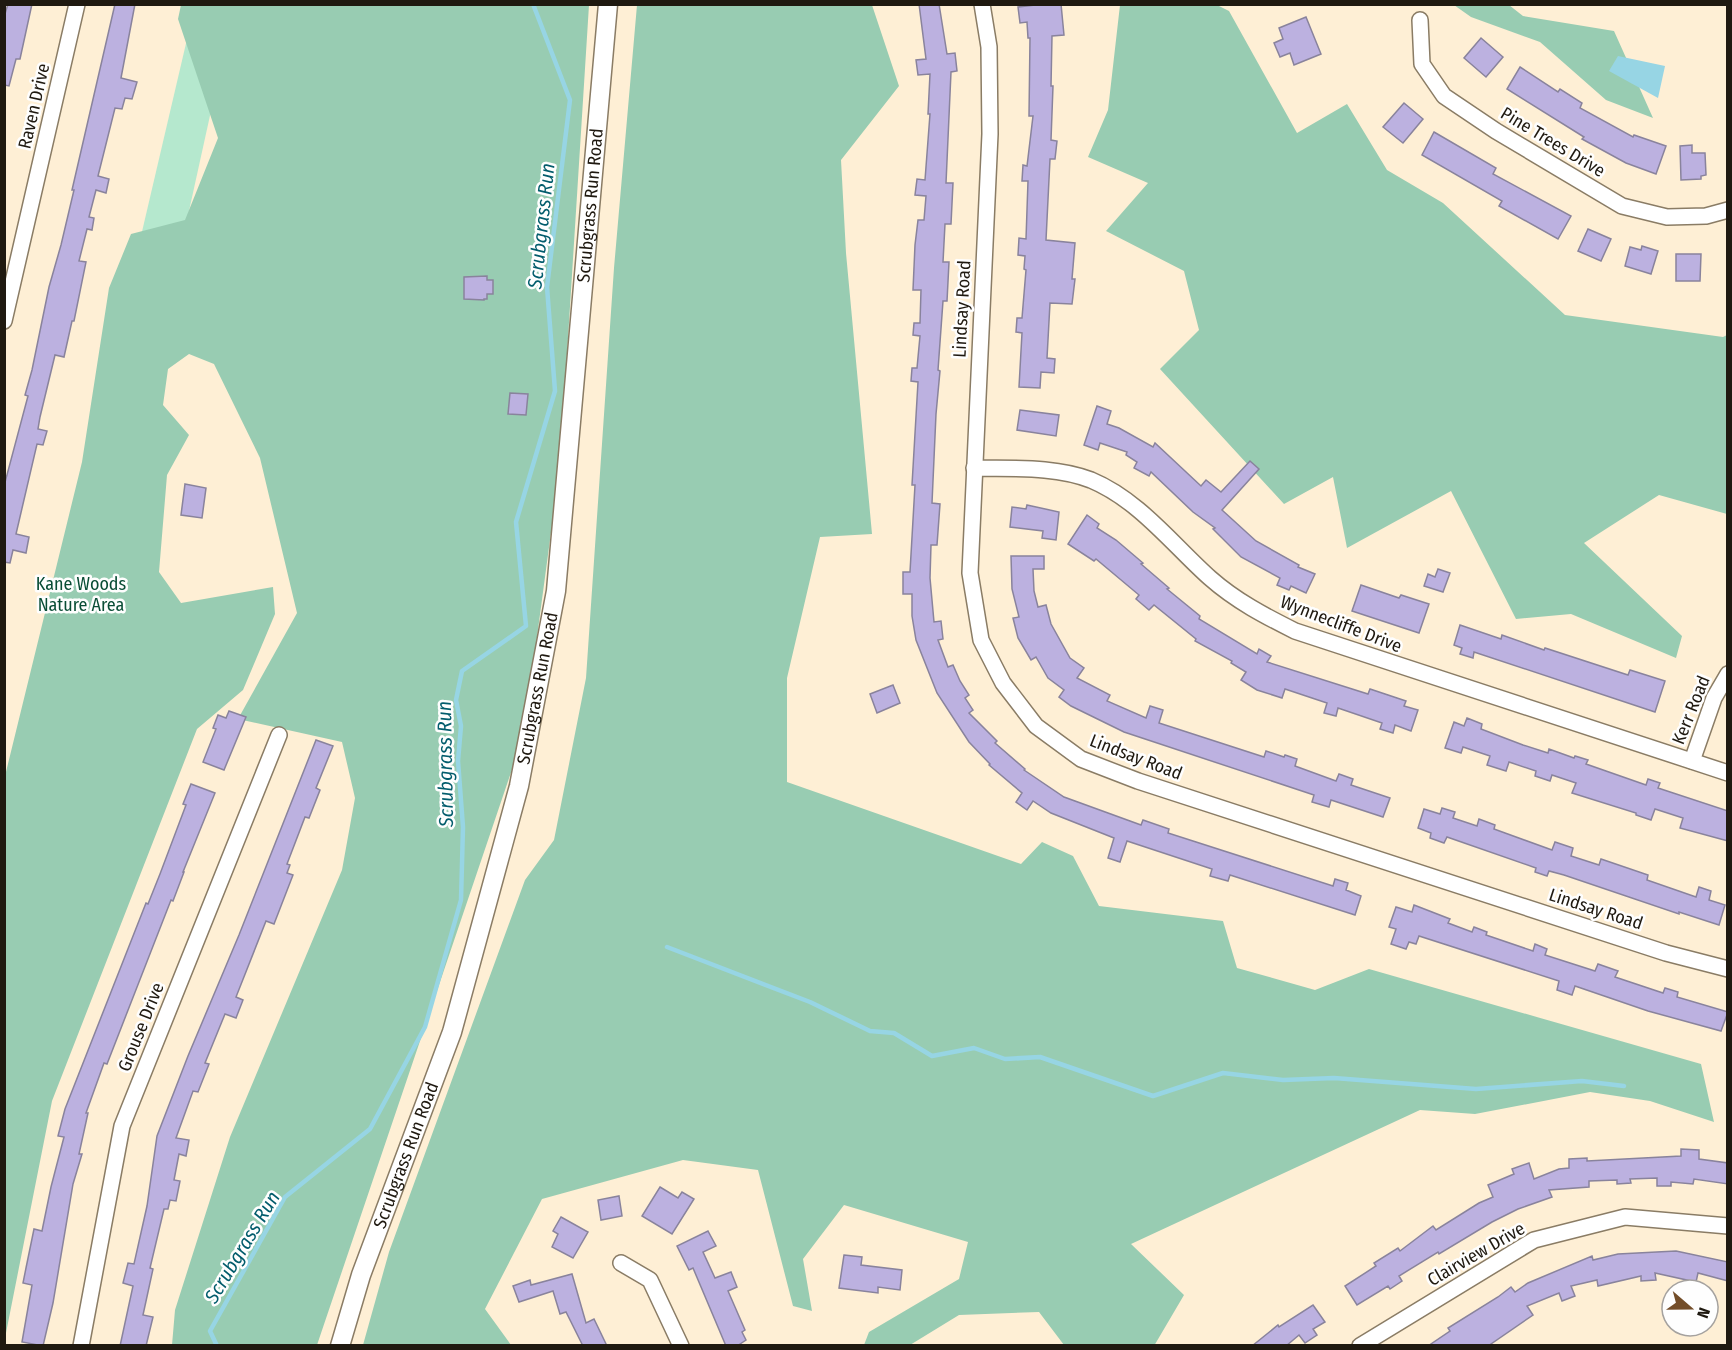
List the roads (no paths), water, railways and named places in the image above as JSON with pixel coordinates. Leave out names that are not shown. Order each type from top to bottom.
[{"type":"street","name":"Raven Drive","points":[[4,321],[77,4]]},
{"type":"street","name":"Scrubgrass Run Road","points":[[340,1346],[361,1275],[452,1032],[519,786],[556,591],[608,4]]},
{"type":"street","name":"Lindsay Road","points":[[982,4],[989,47],[990,134],[970,573],[981,640],[1002,683],[1036,726],[1082,759],[1138,782],[1666,953],[1728,969]]},
{"type":"street","name":"Pine Trees Drive","points":[[1420,20],[1422,64],[1444,96],[1496,131],[1622,206],[1666,217],[1706,216],[1728,210]]},
{"type":"street","name":"Wynnecliffe Drive","points":[[974,468],[1061,472],[1091,481],[1123,497],[1212,579],[1246,606],[1295,632],[1728,773]]},
{"type":"street","name":"Kerr Road","points":[[1692,761],[1714,698],[1728,674]]},
{"type":"street","name":"Grouse Drive","points":[[81,1346],[122,1126],[279,735]]},
{"type":"street","name":"Clairview Drive","points":[[1360,1346],[1534,1240],[1625,1217],[1728,1226]]},
{"type":"street","points":[[621,1263],[650,1280],[681,1346]]},
{"type":"water","points":[[1618,56],[1665,66],[1658,98],[1609,71]]},
{"type":"waterway","name":"Scrubgrass Run","points":[[217,1346],[210,1331],[285,1197],[370,1129],[425,1027],[461,900],[463,827],[458,761],[461,726],[456,700],[462,671],[526,626],[516,522],[555,391],[547,287],[570,100],[533,4]]},
{"type":"waterway","points":[[667,947],[810,1002],[870,1031],[894,1033],[932,1056],[974,1048],[1005,1059],[1040,1057],[1153,1096],[1223,1073],[1283,1080],[1334,1078],[1476,1089],[1582,1081],[1624,1086]]},
{"type":"park label","name":"Kane Woods Nature Area","points":[[81,594]]}]
